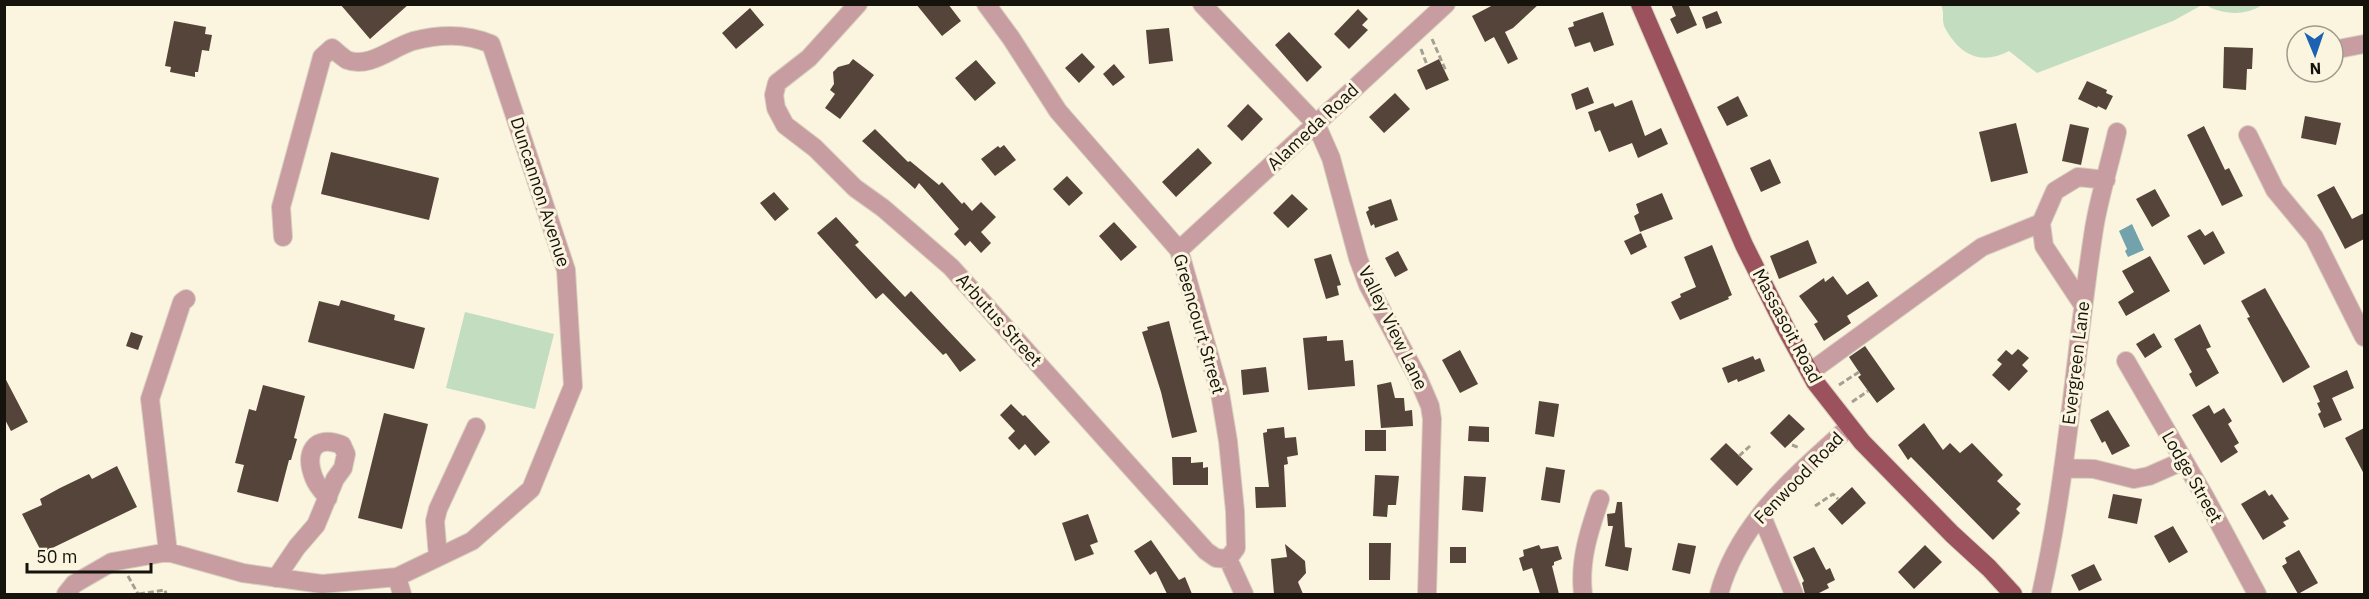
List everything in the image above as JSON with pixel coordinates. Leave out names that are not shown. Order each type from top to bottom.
[{"type":"main road","name":"Massasoit Road","points":[[1640,4],[1744,245],[1810,372],[1849,427],[1940,523],[1989,568],[2013,594]]},
{"type":"street","name":"Arbutus Street","points":[[858,4],[846,20],[809,58],[777,83],[774,95],[776,108],[785,125],[815,148],[855,188],[890,214],[951,267],[1206,551],[1216,558],[1228,559]]},
{"type":"street","name":"Greencourt Street","points":[[986,4],[1058,111],[1179,250],[1220,393],[1228,441],[1236,548],[1228,559]]},
{"type":"street","name":"Valley View Lane","points":[[1202,4],[1316,124],[1331,158],[1358,258],[1368,285],[1404,350],[1430,406],[1431,482],[1427,594]]},
{"type":"street","name":"Alameda Road","points":[[1179,250],[1446,5]]},
{"type":"street","name":"Duncannon Avenue","points":[[66,594],[74,584],[112,562],[168,552],[243,573],[276,578],[322,584],[399,586],[438,557],[472,541],[531,489],[573,386],[566,270],[491,44],[473,36],[442,36],[412,42],[369,61],[348,60],[332,48],[322,57],[281,207],[283,237]]},
{"type":"street","points":[[2345,48],[2364,44]]},
{"type":"street","name":"Evergreen Lane","points":[[2042,594],[2063,468],[2094,226],[2117,132]]},
{"type":"street","points":[[2248,135],[2275,190],[2314,237],[2364,337]]},
{"type":"street","points":[[2083,305],[2044,246],[2041,223],[2055,191],[2078,177],[2106,180]]},
{"type":"street","points":[[1810,372],[1982,247],[2041,223]]},
{"type":"street","points":[[168,552],[150,399],[182,302],[186,299]]},
{"type":"street","name":"Lodge Street","points":[[2126,361],[2182,461],[2205,497],[2257,594]]},
{"type":"street","points":[[438,557],[435,521],[438,509],[476,427]]},
{"type":"street","name":"Fenwood Road","points":[[1719,594],[1729,563],[1761,514],[1798,474],[1849,427]]},
{"type":"street","points":[[2063,468],[2094,469],[2134,479],[2149,476],[2182,461]]},
{"type":"street","points":[[276,578],[297,547],[316,525],[328,498]]},
{"type":"street","points":[[1583,594],[1581,578],[1583,559],[1600,500]]},
{"type":"street","points":[[1761,514],[1794,594]]},
{"type":"street","points":[[1228,559],[1244,594]]},
{"type":"path","points":[[1426,23],[1446,71]]},
{"type":"path","points":[[1837,386],[1859,372]]},
{"type":"path","points":[[1739,456],[1750,446]]},
{"type":"path","points":[[1815,506],[1833,494],[1838,499]]},
{"type":"path","points":[[128,576],[138,594],[165,590],[166,594]]},
{"type":"green space","points":[[1941,5],[2202,5],[2173,21],[2037,73],[2009,51],[1989,58],[1964,51],[1945,28]]},
{"type":"green space","points":[[2206,5],[2262,5],[2249,11],[2234,13],[2219,11]]},
{"type":"green space","points":[[465,312],[554,334],[535,409],[446,388]]},
{"type":"water","points":[[2132,224],[2144,250],[2128,257],[2119,231]]},
{"type":"building","points":[[340,4],[409,4],[370,39]]},
{"type":"building","points":[[916,4],[948,4],[961,21],[942,36]]},
{"type":"building","points":[[1495,4],[1539,4],[1513,28],[1505,32],[1518,59],[1508,64],[1494,37],[1485,42],[1472,16]]},
{"type":"building","points":[[1671,4],[1688,4],[1697,25],[1677,34],[1670,19],[1676,16]]},
{"type":"building","points":[[750,8],[764,25],[736,49],[722,33]]},
{"type":"building","points":[[1358,9],[1368,19],[1362,25],[1368,30],[1349,49],[1334,34]]},
{"type":"building","points":[[1717,11],[1722,23],[1706,29],[1702,17]]},
{"type":"building","points":[[1603,12],[1614,45],[1594,52],[1590,42],[1575,47],[1568,28],[1574,26],[1573,22]]},
{"type":"building","points":[[174,21],[206,27],[205,34],[212,35],[209,51],[202,50],[195,77],[170,72],[171,67],[165,66]]},
{"type":"building","points":[[1169,28],[1173,61],[1149,64],[1146,30]]},
{"type":"building","points":[[1289,32],[1322,67],[1307,82],[1275,45]]},
{"type":"building","points":[[2224,47],[2253,48],[2252,69],[2247,69],[2246,90],[2223,88]]},
{"type":"building","points":[[1082,53],[1095,67],[1079,83],[1065,68]]},
{"type":"building","points":[[853,59],[874,75],[840,119],[825,108],[835,94],[830,90],[834,84],[833,72],[838,67],[849,64]]},
{"type":"building","points":[[1439,59],[1449,80],[1426,90],[1417,70]]},
{"type":"building","points":[[976,60],[996,83],[975,101],[955,78]]},
{"type":"building","points":[[1114,64],[1125,77],[1113,86],[1103,74]]},
{"type":"building","points":[[2087,81],[2107,90],[2106,93],[2113,96],[2106,110],[2078,99]]},
{"type":"building","points":[[1588,87],[1594,103],[1576,110],[1571,94]]},
{"type":"building","points":[[1395,93],[1410,109],[1384,133],[1369,117]]},
{"type":"building","points":[[1738,96],[1748,116],[1727,126],[1717,107]]},
{"type":"building","points":[[1632,100],[1645,136],[1661,128],[1668,144],[1638,158],[1632,143],[1609,152],[1600,130],[1595,132],[1588,112],[1613,103],[1615,107]]},
{"type":"building","points":[[1248,104],[1263,119],[1242,141],[1227,126]]},
{"type":"building","points":[[2305,116],[2341,123],[2336,145],[2301,138]]},
{"type":"building","points":[[2016,123],[2028,173],[1991,182],[1979,132]]},
{"type":"building","points":[[2070,124],[2089,128],[2081,165],[2062,161]]},
{"type":"building","points":[[2204,126],[2225,170],[2229,168],[2243,196],[2222,206],[2187,135]]},
{"type":"building","points":[[875,129],[908,162],[910,161],[939,185],[942,182],[962,204],[964,202],[972,211],[981,202],[996,217],[981,232],[991,243],[981,253],[970,241],[965,246],[954,234],[959,229],[919,183],[915,189],[862,141]]},
{"type":"building","points":[[1004,145],[1016,160],[995,176],[981,159],[998,146],[1000,148]]},
{"type":"building","points":[[1198,148],[1212,163],[1176,197],[1162,182]]},
{"type":"building","points":[[331,152],[439,178],[429,220],[321,194]]},
{"type":"building","points":[[1770,159],[1781,183],[1761,192],[1750,168]]},
{"type":"building","points":[[1067,176],[1083,193],[1069,206],[1053,189]]},
{"type":"building","points":[[2334,186],[2352,219],[2364,213],[2364,239],[2345,249],[2317,195]]},
{"type":"building","points":[[2155,189],[2170,216],[2152,227],[2136,199]]},
{"type":"building","points":[[774,192],[789,209],[775,221],[760,203]]},
{"type":"building","points":[[1662,193],[1673,219],[1640,232],[1634,216],[1639,213],[1636,204]]},
{"type":"building","points":[[1292,194],[1308,209],[1288,228],[1273,213]]},
{"type":"building","points":[[1391,199],[1398,220],[1375,228],[1374,224],[1371,226],[1366,212],[1369,210],[1368,207]]},
{"type":"building","points":[[836,217],[859,242],[855,245],[905,297],[911,291],[976,360],[960,372],[946,353],[943,355],[883,293],[876,299],[817,233]]},
{"type":"building","points":[[1114,222],[1137,247],[1121,261],[1099,236]]},
{"type":"building","points":[[2200,229],[2205,236],[2213,231],[2225,253],[2204,265],[2187,236]]},
{"type":"building","points":[[1641,233],[1647,247],[1631,255],[1624,241]]},
{"type":"building","points":[[1808,240],[1817,263],[1779,279],[1770,256]]},
{"type":"building","points":[[1712,245],[1732,295],[1728,297],[1729,299],[1680,320],[1671,302],[1681,297],[1680,294],[1696,287],[1684,257]]},
{"type":"building","points":[[1398,251],[1408,270],[1395,277],[1385,258]]},
{"type":"building","points":[[1331,254],[1341,285],[1337,286],[1339,295],[1326,299],[1314,259]]},
{"type":"building","points":[[2150,256],[2170,291],[2126,316],[2118,302],[2134,292],[2122,271]]},
{"type":"building","points":[[1833,276],[1847,295],[1868,281],[1878,296],[1847,316],[1851,323],[1824,341],[1814,324],[1818,322],[1799,296],[1824,278],[1825,282]]},
{"type":"building","points":[[2265,288],[2310,367],[2283,383],[2247,318],[2250,317],[2241,301]]},
{"type":"building","points":[[341,300],[395,315],[394,320],[425,328],[414,369],[308,342],[319,301],[339,306]]},
{"type":"building","points":[[1169,321],[1197,432],[1172,438],[1161,392],[1142,332],[1148,330],[1147,327]]},
{"type":"building","points":[[2200,324],[2211,347],[2206,349],[2219,373],[2196,387],[2189,374],[2192,372],[2174,339]]},
{"type":"building","points":[[131,332],[143,336],[138,350],[126,346]]},
{"type":"building","points":[[2154,333],[2162,347],[2145,358],[2136,344]]},
{"type":"building","points":[[1327,336],[1327,341],[1343,340],[1345,361],[1353,360],[1355,386],[1308,390],[1303,338]]},
{"type":"building","points":[[1865,346],[1895,389],[1877,403],[1858,377],[1861,375],[1849,357]]},
{"type":"building","points":[[2018,349],[2029,358],[2022,365],[2028,371],[2009,391],[1992,375],[2002,364],[1997,360],[2006,350],[2012,355]]},
{"type":"building","points":[[1460,350],[1478,384],[1460,393],[1442,360]]},
{"type":"building","points":[[1753,356],[1755,360],[1760,358],[1765,371],[1738,382],[1737,379],[1728,383],[1722,368]]},
{"type":"building","points":[[1266,367],[1269,392],[1243,395],[1241,370]]},
{"type":"building","points":[[2347,370],[2354,388],[2332,398],[2342,420],[2324,428],[2318,414],[2321,412],[2317,403],[2320,402],[2313,386]]},
{"type":"building","points":[[4,376],[28,422],[11,431],[4,418]]},
{"type":"building","points":[[1391,382],[1395,398],[1404,398],[1405,411],[1412,410],[1413,426],[1381,428],[1377,385]]},
{"type":"building","points":[[263,385],[305,396],[294,438],[297,439],[278,502],[237,492],[244,465],[235,463],[249,409],[256,411]]},
{"type":"building","points":[[1539,401],[1559,404],[1554,437],[1535,434]]},
{"type":"building","points":[[1011,404],[1023,416],[1025,415],[1050,442],[1035,456],[1025,444],[1019,450],[1008,438],[1015,431],[1000,415]]},
{"type":"building","points":[[2209,405],[2214,414],[2224,408],[2232,421],[2228,424],[2239,443],[2234,446],[2238,452],[2221,463],[2192,415]]},
{"type":"building","points":[[2108,410],[2130,446],[2112,455],[2105,441],[2102,443],[2090,420]]},
{"type":"building","points":[[384,413],[428,424],[402,529],[358,518]]},
{"type":"building","points":[[1789,414],[1805,429],[1785,448],[1770,433]]},
{"type":"building","points":[[1924,423],[1943,450],[1950,443],[1960,453],[1972,443],[2003,475],[1997,481],[2021,504],[2016,509],[2020,513],[1993,540],[1911,457],[1908,460],[1898,445]]},
{"type":"building","points":[[1469,426],[1489,427],[1489,442],[1468,441]]},
{"type":"building","points":[[1284,427],[1285,438],[1296,437],[1298,455],[1287,457],[1288,464],[1284,465],[1286,507],[1256,508],[1255,487],[1269,487],[1263,433],[1267,432],[1267,429]]},
{"type":"building","points":[[2364,428],[2364,474],[2345,438]]},
{"type":"building","points":[[1365,430],[1386,430],[1386,451],[1365,451]]},
{"type":"building","points":[[1726,443],[1753,469],[1737,486],[1710,459]]},
{"type":"building","points":[[1172,457],[1191,457],[1191,463],[1203,462],[1203,468],[1208,467],[1208,485],[1173,485]]},
{"type":"building","points":[[117,466],[137,507],[42,553],[22,514],[42,505],[40,499],[60,488],[89,474],[92,479]]},
{"type":"building","points":[[1546,467],[1565,470],[1560,503],[1541,500]]},
{"type":"building","points":[[1375,475],[1399,476],[1396,505],[1388,505],[1387,517],[1373,516]]},
{"type":"building","points":[[1464,476],[1486,477],[1483,512],[1462,510]]},
{"type":"building","points":[[1852,487],[1866,503],[1842,525],[1828,509]]},
{"type":"building","points":[[2265,490],[2269,496],[2272,494],[2289,519],[2283,522],[2286,526],[2263,540],[2241,504]]},
{"type":"building","points":[[2113,494],[2142,499],[2137,524],[2108,518]]},
{"type":"building","points":[[1617,502],[1622,502],[1625,547],[1632,548],[1628,571],[1605,566],[1613,526],[1608,526],[1607,514],[1615,513]]},
{"type":"building","points":[[1088,514],[1098,542],[1090,545],[1094,554],[1075,561],[1062,523]]},
{"type":"building","points":[[2173,526],[2188,552],[2169,563],[2154,536]]},
{"type":"building","points":[[1151,540],[1179,580],[1185,577],[1192,594],[1167,594],[1156,571],[1150,575],[1134,551]]},
{"type":"building","points":[[1369,543],[1391,543],[1390,580],[1369,580]]},
{"type":"building","points":[[1678,543],[1696,546],[1690,574],[1672,570]]},
{"type":"building","points":[[1285,544],[1305,561],[1306,573],[1298,582],[1303,594],[1274,594],[1271,559],[1287,557]]},
{"type":"building","points":[[1539,545],[1541,549],[1558,546],[1562,559],[1554,562],[1552,566],[1559,594],[1540,594],[1532,568],[1523,571],[1519,558],[1524,556],[1523,550]]},
{"type":"building","points":[[1925,545],[1942,562],[1914,589],[1898,572]]},
{"type":"building","points":[[1450,547],[1466,547],[1466,563],[1450,563]]},
{"type":"building","points":[[1814,547],[1826,570],[1830,568],[1835,580],[1827,584],[1829,588],[1817,594],[1805,594],[1802,583],[1804,581],[1793,557]]},
{"type":"building","points":[[2299,550],[2318,583],[2298,594],[2282,566],[2287,563],[2285,558]]},
{"type":"building","points":[[2094,564],[2102,580],[2079,591],[2071,575]]}]
